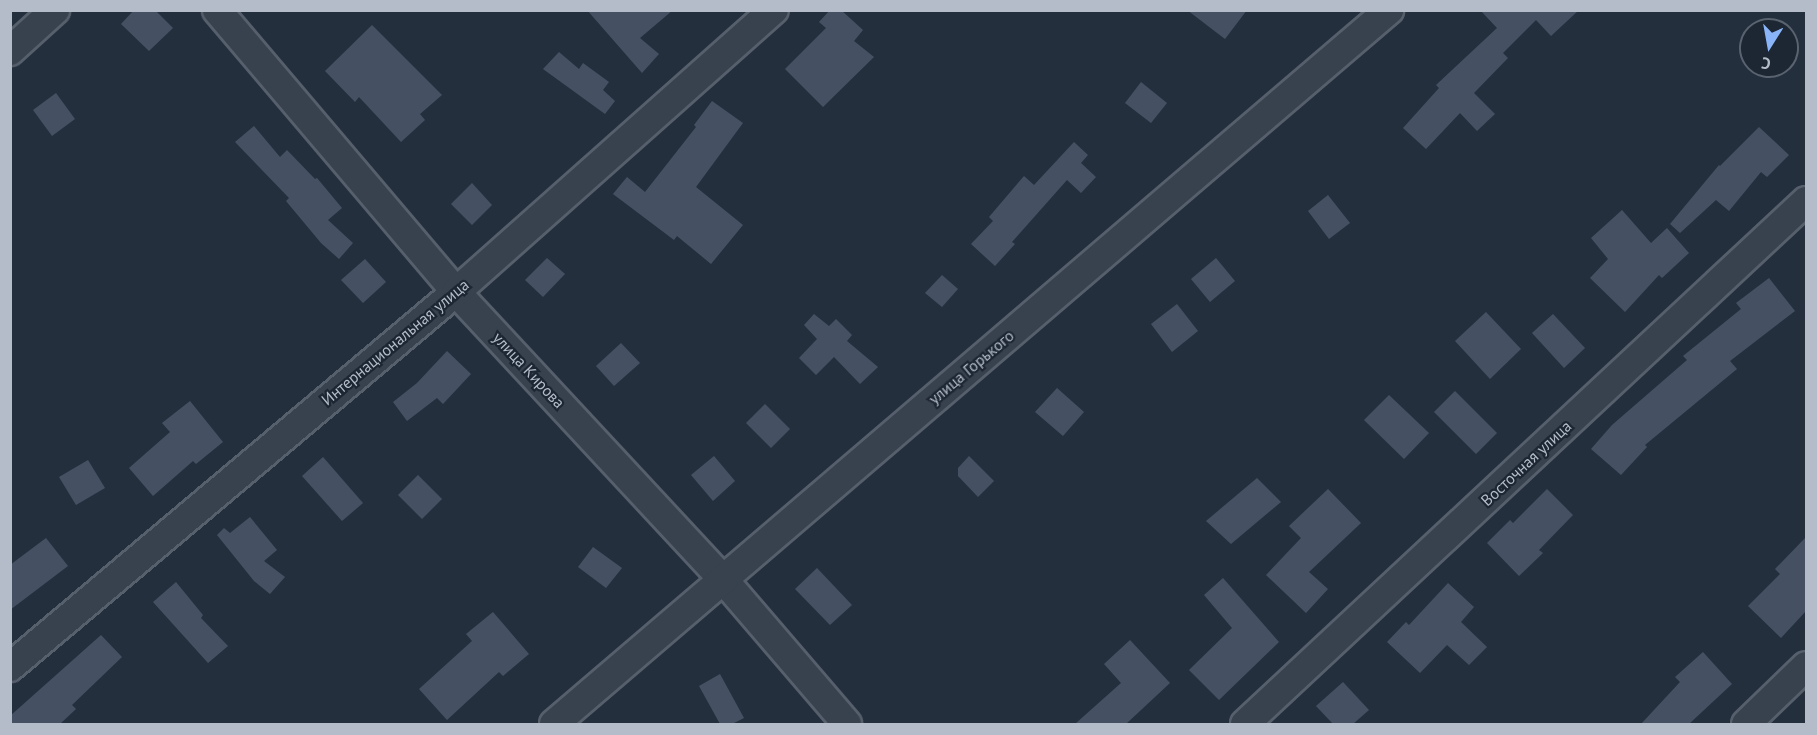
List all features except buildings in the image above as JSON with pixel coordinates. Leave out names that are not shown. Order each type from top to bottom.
[{"type":"street","points":[[10,51],[54,10]]},
{"type":"street","name":"улица Кирова","points":[[217,10],[456,292],[722,578],[847,724]]},
{"type":"street","name":"Интернациональная улица","points":[[10,667],[456,292],[774,10]]},
{"type":"street","name":"улица Горького","points":[[554,724],[1389,10]]},
{"type":"street","name":"Восточная улица","points":[[1245,724],[1806,201]]},
{"type":"street","points":[[1746,724],[1806,666]]}]
